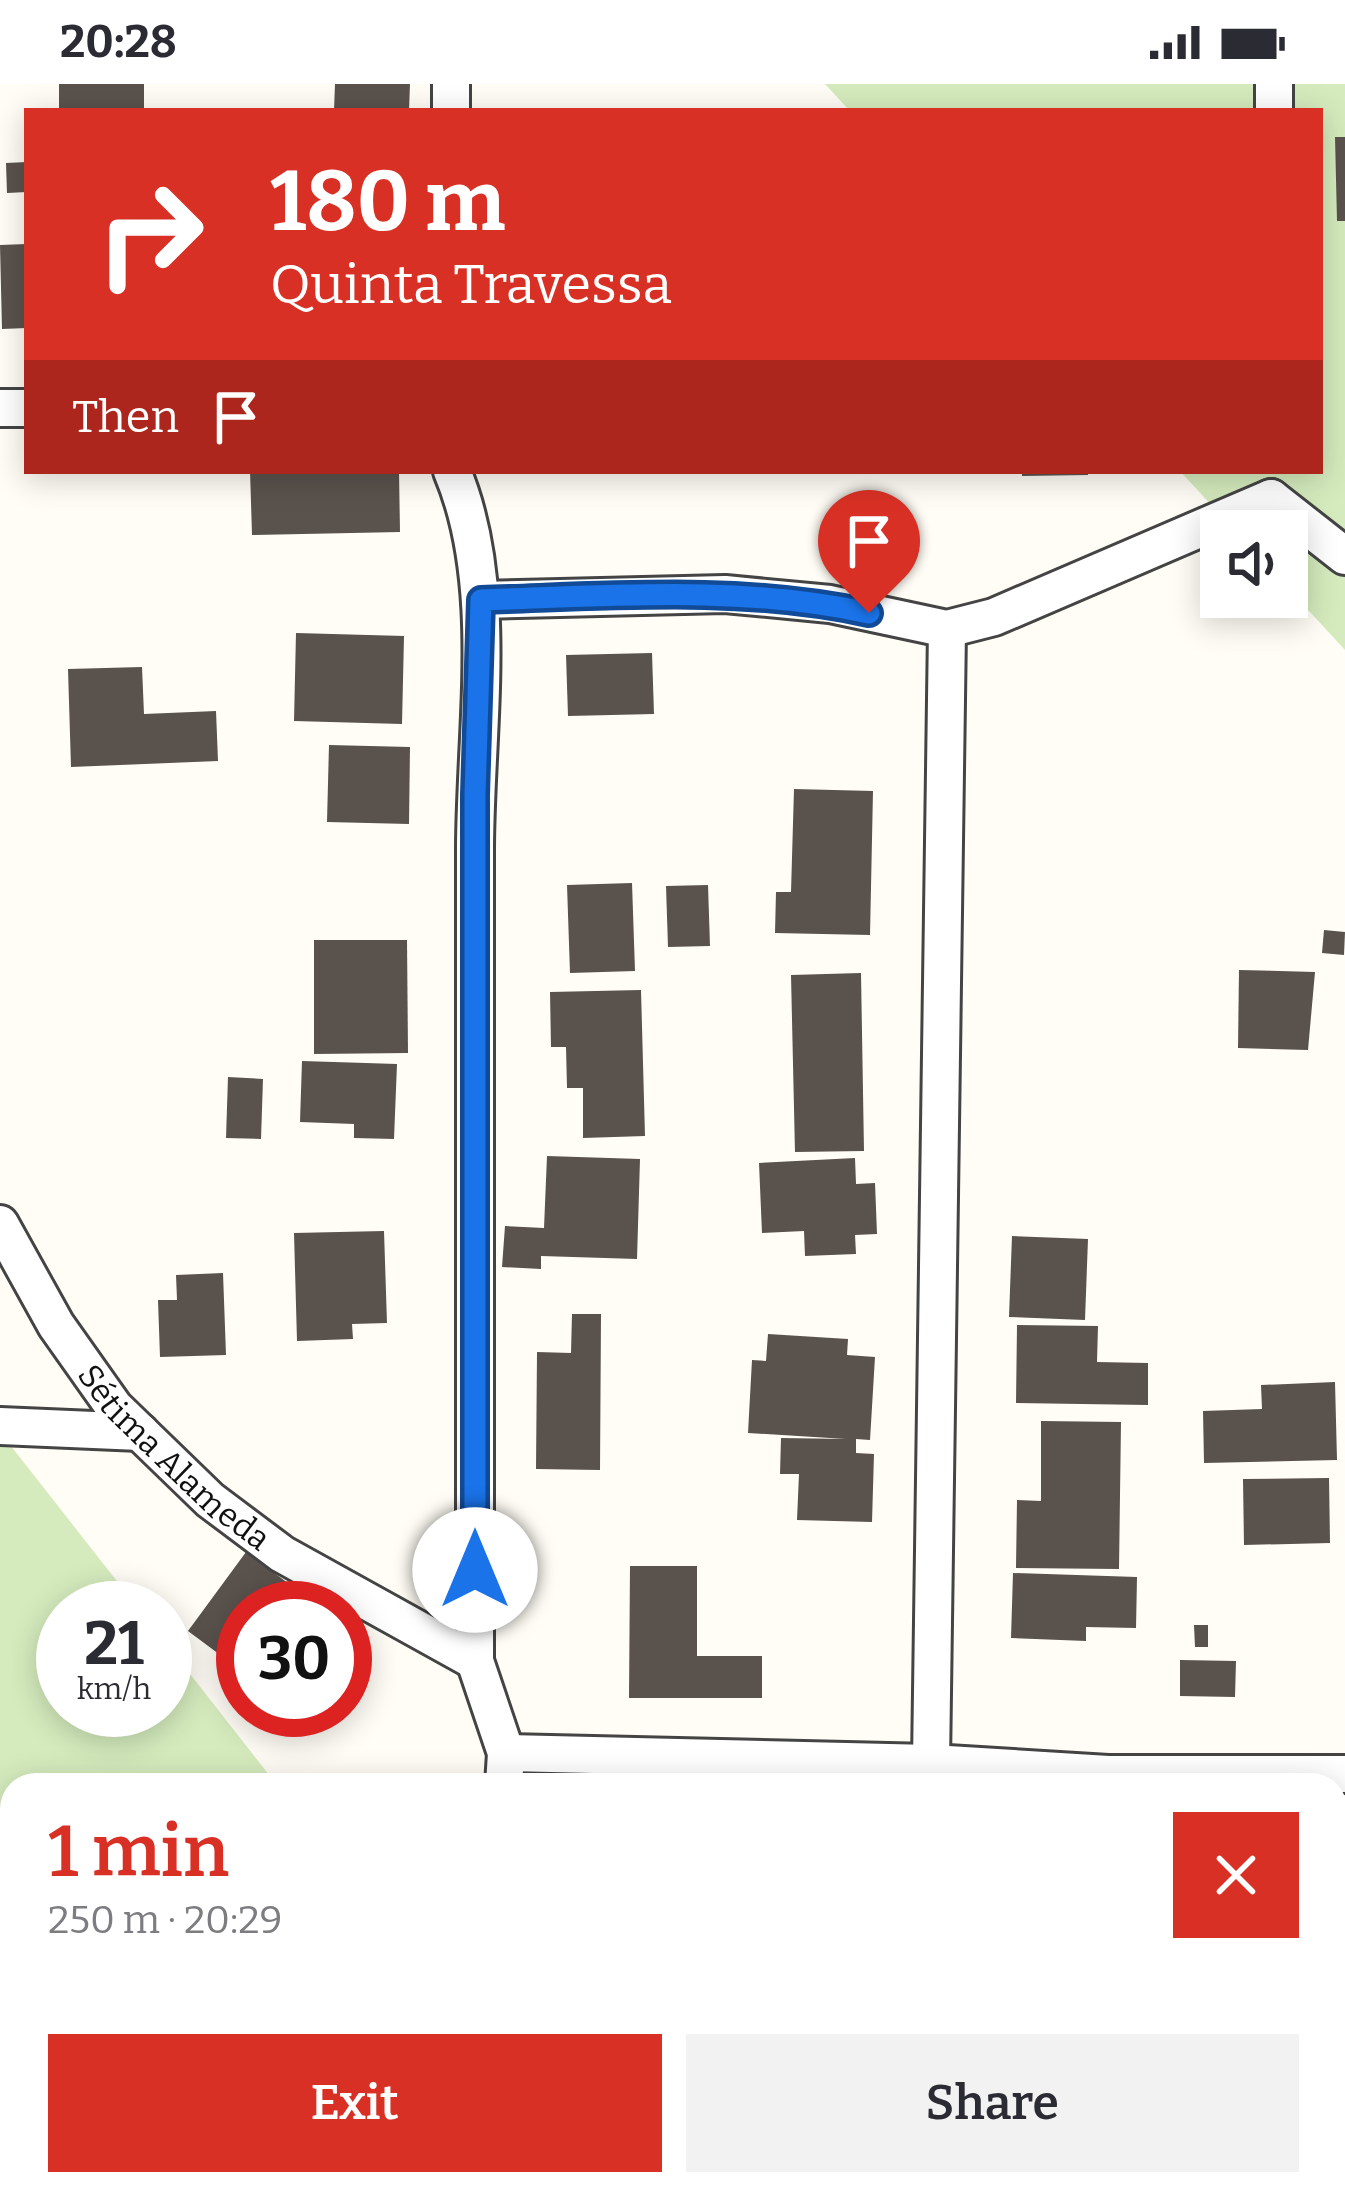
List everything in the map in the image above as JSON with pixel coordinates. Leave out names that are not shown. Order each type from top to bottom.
[{"type":"street","points":[[453,474],[466,504],[481,600],[475,795],[475,1661],[505,1769],[931,1763],[1036,1773]]},
{"type":"street","points":[[481,600],[724,594],[830,604],[947,629],[994,616],[1271,485],[1345,556]]},
{"type":"street","points":[[931,1763],[947,629]]},
{"type":"street","name":"Sétima Alameda","points":[[0,1224],[56,1325],[114,1407],[211,1500],[282,1554],[475,1661]]},
{"type":"street","points":[[0,1426],[140,1432]]},
{"type":"green space","points":[[825,84],[1345,84],[1345,650],[1308,610],[1308,510],[1216,510],[1183,474],[1323,474],[1323,108],[847,108]]},
{"type":"green space","points":[[0,1432],[117,1581],[36,1581],[36,1737],[192,1737],[192,1676],[216,1707],[216,1737],[239,1737],[268,1773],[0,1773]]},
{"type":"building","points":[[59,84],[144,84],[144,108],[59,108]]},
{"type":"building","points":[[335,84],[410,84],[409,108],[334,108]]},
{"type":"building","points":[[1335,137],[1345,137],[1345,221],[1337,221]]},
{"type":"building","points":[[24,162],[24,192],[7,193],[6,163]]},
{"type":"building","points":[[24,244],[24,328],[2,329],[0,245]]},
{"type":"building","points":[[250,474],[399,474],[400,532],[252,535]]},
{"type":"building","points":[[1022,474],[1088,474],[1088,475]]},
{"type":"building","points":[[296,633],[404,636],[402,724],[294,721]]},
{"type":"building","points":[[652,653],[654,714],[568,716],[566,655]]},
{"type":"building","points":[[142,667],[144,714],[216,711],[218,761],[71,767],[68,669]]},
{"type":"building","points":[[329,745],[410,747],[409,824],[327,822]]},
{"type":"building","points":[[794,789],[873,791],[870,935],[775,933],[776,892],[791,892]]},
{"type":"building","points":[[632,883],[635,971],[570,973],[567,885]]},
{"type":"building","points":[[708,885],[710,946],[668,947],[666,886]]},
{"type":"building","points":[[1324,930],[1345,932],[1344,955],[1322,953]]},
{"type":"building","points":[[314,940],[407,940],[408,1053],[314,1054]]},
{"type":"building","points":[[1239,970],[1315,972],[1308,1050],[1238,1048]]},
{"type":"building","points":[[861,973],[864,1151],[795,1152],[791,975]]},
{"type":"building","points":[[641,990],[645,1136],[583,1138],[583,1088],[567,1088],[566,1047],[551,1047],[550,992]]},
{"type":"building","points":[[302,1061],[397,1064],[394,1139],[354,1138],[354,1124],[300,1122]]},
{"type":"building","points":[[228,1077],[263,1079],[261,1139],[226,1138]]},
{"type":"building","points":[[547,1156],[640,1159],[637,1259],[541,1256],[541,1269],[502,1267],[505,1226],[544,1228]]},
{"type":"building","points":[[855,1158],[856,1184],[875,1183],[877,1234],[855,1235],[856,1254],[805,1256],[804,1231],[762,1233],[759,1163]]},
{"type":"building","points":[[384,1231],[387,1323],[352,1324],[353,1339],[297,1341],[294,1233]]},
{"type":"building","points":[[1012,1236],[1088,1239],[1085,1320],[1009,1317]]},
{"type":"building","points":[[223,1273],[226,1355],[160,1357],[158,1300],[177,1300],[176,1275]]},
{"type":"building","points":[[572,1314],[601,1314],[600,1470],[536,1469],[537,1352],[571,1353]]},
{"type":"building","points":[[1017,1325],[1098,1326],[1097,1362],[1148,1363],[1148,1405],[1016,1403]]},
{"type":"building","points":[[768,1334],[848,1339],[847,1355],[875,1357],[870,1440],[856,1439],[856,1453],[874,1454],[872,1522],[797,1520],[799,1474],[780,1474],[781,1438],[846,1439],[748,1433],[752,1360],[766,1361]]},
{"type":"building","points":[[1335,1382],[1337,1460],[1204,1463],[1203,1411],[1262,1409],[1261,1385]]},
{"type":"building","points":[[1041,1421],[1121,1422],[1119,1569],[1016,1568],[1017,1500],[1041,1501]]},
{"type":"building","points":[[1329,1478],[1330,1543],[1244,1545],[1243,1479]]},
{"type":"building","points":[[246,1552],[285,1581],[225,1581]]},
{"type":"building","points":[[630,1566],[697,1566],[697,1656],[762,1656],[762,1698],[629,1698]]},
{"type":"building","points":[[1013,1573],[1137,1577],[1136,1628],[1086,1627],[1086,1641],[1011,1638]]},
{"type":"building","points":[[216,1593],[216,1652],[192,1634],[192,1626]]},
{"type":"building","points":[[1194,1625],[1208,1625],[1208,1647],[1195,1647]]},
{"type":"building","points":[[1180,1660],[1236,1661],[1235,1697],[1180,1696]]},
{"type":"route","points":[[475,1570],[475,795],[481,600],[724,594],[830,604],[869,613]]}]
